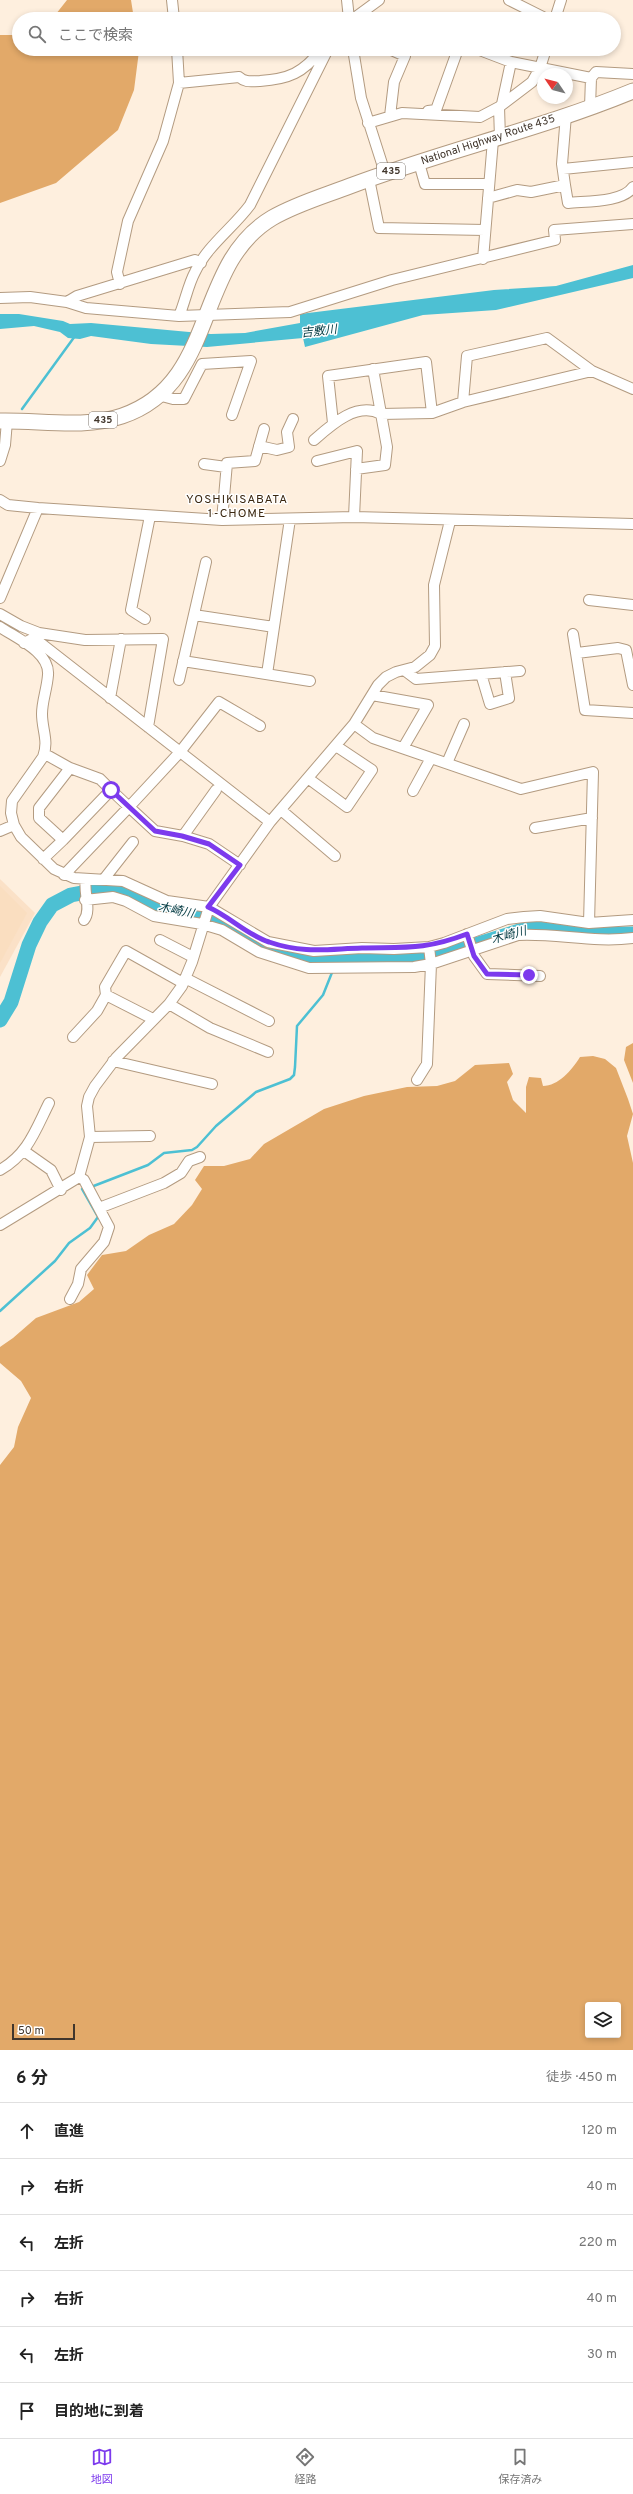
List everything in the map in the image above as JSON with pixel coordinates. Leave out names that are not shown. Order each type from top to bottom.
[{"type":"highway","name":"National Highway Route 435","points":[[3,421],[94,422],[133,411],[158,395],[170,384],[186,364],[206,318],[216,288],[229,262],[246,239],[260,226],[290,209],[385,173],[496,139],[633,91]]},
{"type":"street","points":[[172,0],[173,12]]},
{"type":"street","points":[[363,12],[380,0]]},
{"type":"street","points":[[509,0],[533,12]]},
{"type":"street","points":[[557,12],[561,0]]},
{"type":"street","points":[[120,284],[117,272],[128,221],[163,141],[179,83],[177,56]]},
{"type":"street","points":[[179,83],[239,77],[246,82],[280,80],[298,73],[312,63],[317,56]]},
{"type":"street","points":[[179,316],[194,272],[211,248],[237,222],[250,205],[324,56]]},
{"type":"street","points":[[354,56],[368,124],[385,173]]},
{"type":"street","points":[[390,116],[394,82],[405,56]]},
{"type":"street","points":[[436,110],[455,56]]},
{"type":"street","points":[[495,56],[511,62],[540,68],[544,56]]},
{"type":"street","points":[[483,259],[489,184],[500,106],[511,62]]},
{"type":"street","points":[[590,107],[591,78],[596,72],[633,74]]},
{"type":"street","points":[[368,124],[402,113],[480,117],[500,106],[532,82],[537,73]]},
{"type":"street","points":[[573,74],[591,78]]},
{"type":"street","points":[[566,115],[563,169],[564,185],[568,203],[613,199],[631,191],[633,187]]},
{"type":"street","points":[[563,169],[633,162]]},
{"type":"street","points":[[419,163],[425,184],[489,184]]},
{"type":"street","points":[[369,179],[380,228],[485,230]]},
{"type":"street","points":[[488,198],[517,190],[531,192],[564,185]]},
{"type":"street","points":[[0,298],[30,297],[67,302],[86,308],[206,318],[290,312],[392,280],[483,259],[555,240],[554,230],[633,224]]},
{"type":"street","points":[[67,302],[77,296],[195,260],[201,262]]},
{"type":"street","points":[[463,402],[467,356],[548,338],[592,371],[633,389]]},
{"type":"street","points":[[158,395],[174,399],[184,399],[202,364],[251,361],[232,415]]},
{"type":"street","points":[[333,423],[328,376],[426,362],[432,413]]},
{"type":"street","points":[[356,468],[385,465],[387,447],[373,370]]},
{"type":"street","points":[[314,440],[333,423],[355,412],[374,410],[381,414],[432,413],[463,402],[592,371]]},
{"type":"street","points":[[259,446],[277,450],[289,447],[287,432],[293,419]]},
{"type":"street","points":[[0,461],[5,445],[3,421]]},
{"type":"street","points":[[222,520],[227,463],[255,461],[264,429]]},
{"type":"street","points":[[317,461],[357,451],[354,517]]},
{"type":"street","points":[[204,464],[226,467]]},
{"type":"street","points":[[0,500],[8,505],[38,508],[222,520],[354,517],[450,522],[633,524]]},
{"type":"street","points":[[0,598],[38,508]]},
{"type":"street","points":[[145,619],[131,610],[150,516]]},
{"type":"street","points":[[267,674],[290,519]]},
{"type":"street","points":[[0,1225],[61,1190],[79,1177],[90,1137],[87,1106],[89,1097],[113,1061],[169,1004],[184,980],[193,957],[208,907],[270,822],[309,779],[354,724],[372,695],[386,677],[423,661],[435,646],[434,585],[450,522]]},
{"type":"street","points":[[179,680],[206,562]]},
{"type":"street","points":[[590,600],[633,605]]},
{"type":"street","points":[[0,614],[36,635],[110,698],[270,822]]},
{"type":"street","points":[[194,615],[274,627]]},
{"type":"street","points":[[0,627],[43,658],[48,673],[42,708],[47,740],[44,754],[12,802],[11,813],[14,825],[21,837],[43,859],[64,875],[86,879],[123,881],[167,901],[208,907],[268,942],[304,951],[429,947],[507,919],[524,917],[540,916],[589,923],[633,920]]},
{"type":"street","points":[[573,634],[585,710],[633,713]]},
{"type":"street","points":[[24,643],[36,635],[85,640],[163,639],[148,727]]},
{"type":"street","points":[[110,698],[121,639]]},
{"type":"street","points":[[577,653],[618,648],[626,650],[633,685]]},
{"type":"street","points":[[183,661],[310,681]]},
{"type":"street","points":[[404,670],[416,679],[520,671]]},
{"type":"street","points":[[481,674],[490,704],[510,698],[505,672]]},
{"type":"street","points":[[372,695],[428,705],[403,748]]},
{"type":"street","points":[[64,875],[180,752],[219,702],[260,726]]},
{"type":"street","points":[[354,724],[373,738],[521,789],[593,772],[589,923]]},
{"type":"street","points":[[447,763],[464,724]]},
{"type":"street","points":[[309,779],[347,807],[372,770],[336,746]]},
{"type":"street","points":[[44,754],[70,768],[100,779],[155,831],[182,836],[209,844],[240,865]]},
{"type":"street","points":[[413,791],[431,758]]},
{"type":"street","points":[[62,840],[39,818],[39,808],[70,768]]},
{"type":"street","points":[[43,859],[111,790]]},
{"type":"street","points":[[182,836],[216,790]]},
{"type":"street","points":[[281,810],[335,856]]},
{"type":"street","points":[[535,828],[592,818]]},
{"type":"street","points":[[0,831],[14,825]]},
{"type":"street","points":[[104,879],[133,842]]},
{"type":"street","points":[[84,920],[88,910],[85,900],[86,879]]},
{"type":"street","points":[[85,900],[113,897],[126,901],[154,916],[202,924],[222,930],[259,952],[300,966],[327,969],[414,967],[431,964],[474,951],[518,935],[533,934],[607,941],[633,938]]},
{"type":"street","points":[[467,934],[474,951],[474,956],[487,974],[540,976]]},
{"type":"street","points":[[160,940],[193,957]]},
{"type":"street","points":[[416,1080],[427,1064],[431,964],[429,947]]},
{"type":"street","points":[[362,948],[362,967]]},
{"type":"street","points":[[73,1037],[97,1011],[106,995],[105,987],[126,951],[269,1021]]},
{"type":"street","points":[[300,966],[304,951]]},
{"type":"street","points":[[106,995],[154,1019]]},
{"type":"street","points":[[169,1004],[210,1028],[268,1052]]},
{"type":"street","points":[[113,1061],[212,1084]]},
{"type":"street","points":[[2,1167],[15,1161],[24,1151],[49,1103]]},
{"type":"street","points":[[90,1137],[150,1136]]},
{"type":"street","points":[[24,1151],[50,1170],[61,1190]]},
{"type":"street","points":[[99,1208],[164,1183],[181,1173],[189,1161],[200,1157]]},
{"type":"street","points":[[70,1299],[78,1284],[81,1269],[104,1242],[109,1227],[84,1180],[79,1177]]},
{"type":"shaded area","points":[[67,0],[131,0],[133,12],[58,12]]},
{"type":"shaded area","points":[[0,35],[12,35],[12,56],[138,56],[134,90],[118,130],[56,183],[0,203]]},
{"type":"shaded area","points":[[0,879],[35,913],[0,977]]},
{"type":"shaded area","points":[[0,886],[27,913],[0,963]]},
{"type":"shaded area","points":[[633,1043],[633,1083],[624,1060],[626,1047]]},
{"type":"shaded area","points":[[593,1056],[605,1059],[616,1068],[633,1114],[627,1136],[633,1163],[633,2050],[0,2050],[0,1465],[14,1447],[18,1427],[31,1398],[21,1381],[0,1363],[0,1347],[36,1318],[79,1302],[94,1289],[87,1275],[102,1255],[126,1251],[149,1235],[174,1224],[192,1205],[202,1189],[195,1180],[204,1166],[224,1166],[250,1159],[264,1144],[324,1109],[364,1096],[407,1087],[437,1086],[455,1081],[475,1065],[509,1063],[513,1074],[507,1082],[513,1100],[526,1113],[526,1087],[529,1077],[541,1078],[543,1086],[549,1085],[559,1080],[573,1067],[580,1057]]},
{"type":"water","name":"吉敷川","points":[[633,265],[633,278],[496,310],[423,315],[305,347],[303,338],[207,347],[151,344],[91,336],[80,339],[68,338],[60,332],[34,326],[0,329],[0,314],[19,314],[63,321],[70,324],[91,323],[211,334],[245,333],[300,323],[300,314],[494,290],[556,286]]},
{"type":"waterway","points":[[22,409],[75,336]]},
{"type":"waterway","name":"木崎川","points":[[0,1020],[11,1002],[29,945],[40,922],[52,905],[71,895],[92,891],[119,893],[161,910],[212,918],[263,947],[315,963],[440,956],[526,929],[542,928],[591,934],[633,934]]},
{"type":"waterway","points":[[91,1187],[148,1165],[164,1153],[192,1150],[197,1147],[216,1126],[256,1092],[290,1079],[294,1075],[297,1026],[323,995],[333,970]]},
{"type":"waterway","points":[[0,1311],[55,1261],[69,1243],[90,1228],[98,1217],[82,1189],[86,1188]]},
{"type":"district","name":"YOSHIKISABATA 1-CHOME","points":[[237,507]]},
{"type":"route","points":[[111,790],[155,831],[182,836],[209,844],[240,865],[208,907],[268,942],[304,951],[362,948],[394,949],[429,947],[467,934],[474,951],[474,956],[487,974],[529,975]]}]
